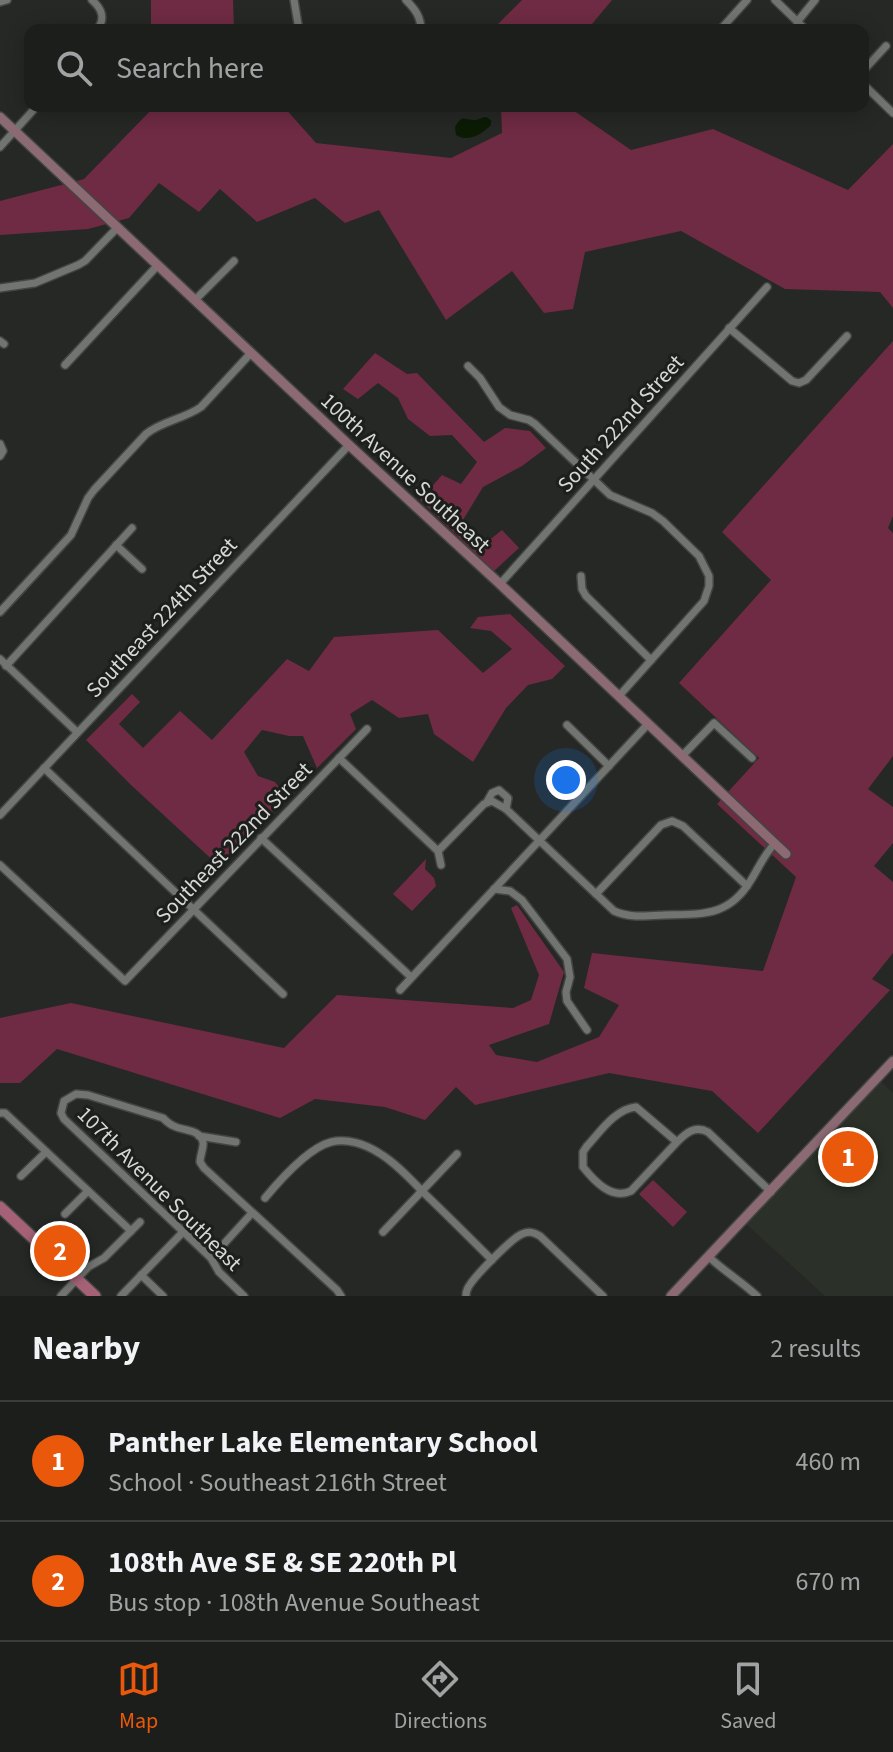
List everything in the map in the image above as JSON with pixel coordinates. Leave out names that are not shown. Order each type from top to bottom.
[{"type":"main road","points":[[0,1207],[95,1296]]},
{"type":"street","points":[[0,2],[7,0]]},
{"type":"street","points":[[92,0],[99,7],[100,24]]},
{"type":"street","points":[[294,0],[298,24]]},
{"type":"street","points":[[406,0],[414,8],[420,24]]},
{"type":"street","points":[[725,24],[747,0]]},
{"type":"street","points":[[775,0],[799,24]]},
{"type":"street","points":[[797,22],[815,0]]},
{"type":"street","points":[[869,64],[886,46]]},
{"type":"street","points":[[869,90],[893,113]]},
{"type":"street","points":[[0,147],[32,112]]},
{"type":"street","name":"100th Avenue Southeast","points":[[0,117],[786,854]]},
{"type":"street","points":[[0,288],[35,283],[78,265],[117,228]]},
{"type":"street","points":[[195,300],[234,261]]},
{"type":"street","points":[[65,365],[158,265]]},
{"type":"street","name":"South 222nd Street","points":[[500,584],[767,287]]},
{"type":"street","points":[[729,328],[792,381],[799,383],[806,380],[847,336]]},
{"type":"street","points":[[0,612],[71,535],[94,490],[146,434],[201,407],[251,353]]},
{"type":"street","points":[[468,366],[499,407],[510,415],[535,424],[614,498],[652,513],[663,521],[699,556],[709,576],[704,601],[619,696]]},
{"type":"street","points":[[0,444],[3,451],[0,456]]},
{"type":"street","name":"Southeast 224th Street","points":[[0,815],[349,445]]},
{"type":"street","points":[[77,732],[3,662],[132,528]]},
{"type":"street","points":[[116,545],[142,569]]},
{"type":"street","points":[[581,576],[586,596],[651,660]]},
{"type":"street","points":[[682,756],[714,723],[752,758]]},
{"type":"street","points":[[400,990],[648,724]]},
{"type":"street","points":[[567,725],[609,766]]},
{"type":"street","name":"Southeast 222nd Street","points":[[0,865],[125,981],[367,729]]},
{"type":"street","points":[[339,758],[438,851],[441,865]]},
{"type":"street","points":[[44,768],[283,994]]},
{"type":"street","points":[[438,851],[491,802],[492,793],[499,790],[505,794],[508,798],[506,809]]},
{"type":"street","points":[[491,802],[506,809],[614,911],[623,915],[712,913],[732,903],[775,843]]},
{"type":"street","points":[[596,894],[667,822],[683,826],[747,886]]},
{"type":"street","points":[[261,838],[411,977]]},
{"type":"street","points":[[494,889],[510,891],[522,900],[567,959],[570,970],[567,1001],[587,1030]]},
{"type":"street","points":[[671,1296],[893,1061]]},
{"type":"street","name":"107th Avenue Southeast","points":[[199,1136],[172,1126],[163,1118],[88,1095],[76,1094],[64,1101],[61,1113],[211,1258],[219,1272],[244,1296]]},
{"type":"street","points":[[677,1142],[639,1109],[632,1107],[617,1114],[584,1150],[583,1167],[611,1193],[623,1195],[631,1191],[690,1131],[702,1129],[771,1192]]},
{"type":"street","points":[[0,1113],[5,1113],[131,1231]]},
{"type":"street","points":[[199,1136],[236,1142]]},
{"type":"street","points":[[199,1136],[204,1145],[200,1162],[341,1296]]},
{"type":"street","points":[[265,1198],[322,1145],[335,1141],[359,1143],[385,1157],[492,1260]]},
{"type":"street","points":[[21,1176],[46,1152]]},
{"type":"street","points":[[383,1232],[457,1154]]},
{"type":"street","points":[[65,1214],[88,1191]]},
{"type":"street","points":[[211,1258],[252,1213]]},
{"type":"street","points":[[61,1296],[88,1267],[104,1258],[140,1222]]},
{"type":"street","points":[[121,1296],[183,1232]]},
{"type":"street","points":[[466,1296],[469,1286],[513,1239],[526,1232],[534,1232],[603,1296]]},
{"type":"street","points":[[709,1257],[757,1296]]},
{"type":"street","points":[[141,1275],[163,1296]]},
{"type":"shaded area","points":[[151,0],[233,0],[234,24],[151,24]]},
{"type":"shaded area","points":[[522,0],[612,0],[592,24],[498,24]]},
{"type":"shaded area","points":[[149,112],[288,112],[316,143],[451,158],[502,133],[501,112],[576,112],[631,150],[713,129],[848,190],[893,144],[893,308],[880,292],[785,289],[681,231],[585,252],[573,309],[544,313],[512,271],[446,320],[379,210],[345,223],[315,198],[257,222],[220,189],[199,212],[159,183],[129,218],[88,229],[0,235],[0,201],[84,179]]},
{"type":"shaded area","points":[[486,117],[491,120],[491,125],[479,134],[470,138],[456,135],[455,127],[460,120]]},
{"type":"shaded area","points":[[893,341],[893,516],[888,528],[893,533],[893,756],[868,789],[893,807],[893,843],[874,866],[893,882],[893,953],[872,979],[890,990],[758,1133],[712,1091],[609,1073],[475,1105],[456,1087],[425,1120],[385,1107],[315,1099],[280,1118],[57,1049],[20,1083],[0,1083],[0,1018],[71,1003],[284,1048],[337,995],[513,1008],[531,1000],[539,975],[511,908],[517,905],[564,972],[549,1024],[489,1045],[496,1055],[537,1062],[599,1037],[619,1005],[584,988],[592,953],[763,971],[796,877],[717,804],[759,758],[679,683],[771,580],[722,532]]},
{"type":"shaded area","points":[[375,353],[407,374],[417,373],[484,442],[505,428],[530,431],[546,448],[522,466],[483,487],[463,520],[483,545],[502,530],[519,548],[494,571],[420,500],[442,475],[461,484],[477,462],[452,435],[430,436],[408,419],[398,398],[378,383],[358,399],[343,389]]},
{"type":"shaded area","points":[[510,614],[565,666],[552,679],[528,685],[506,708],[473,762],[434,734],[428,714],[399,718],[372,700],[350,714],[356,729],[317,768],[303,736],[262,730],[244,752],[258,776],[275,782],[287,797],[219,866],[86,740],[132,694],[140,702],[119,724],[143,748],[180,711],[212,740],[287,659],[309,671],[334,637],[438,630],[483,673],[512,649],[491,631],[470,628],[478,617]]},
{"type":"shaded area","points":[[426,859],[425,869],[434,878],[436,886],[412,911],[393,894]]},
{"type":"shaded area","points":[[877,1078],[893,1093],[893,1296],[825,1296],[743,1221]]},
{"type":"shaded area","points":[[653,1180],[687,1212],[673,1227],[639,1194]]},
{"type":"place","name":"Panther Lake Elementary School","points":[[848,1157]]},
{"type":"place","name":"108th Ave SE & SE 220th Pl","points":[[60,1251]]}]
